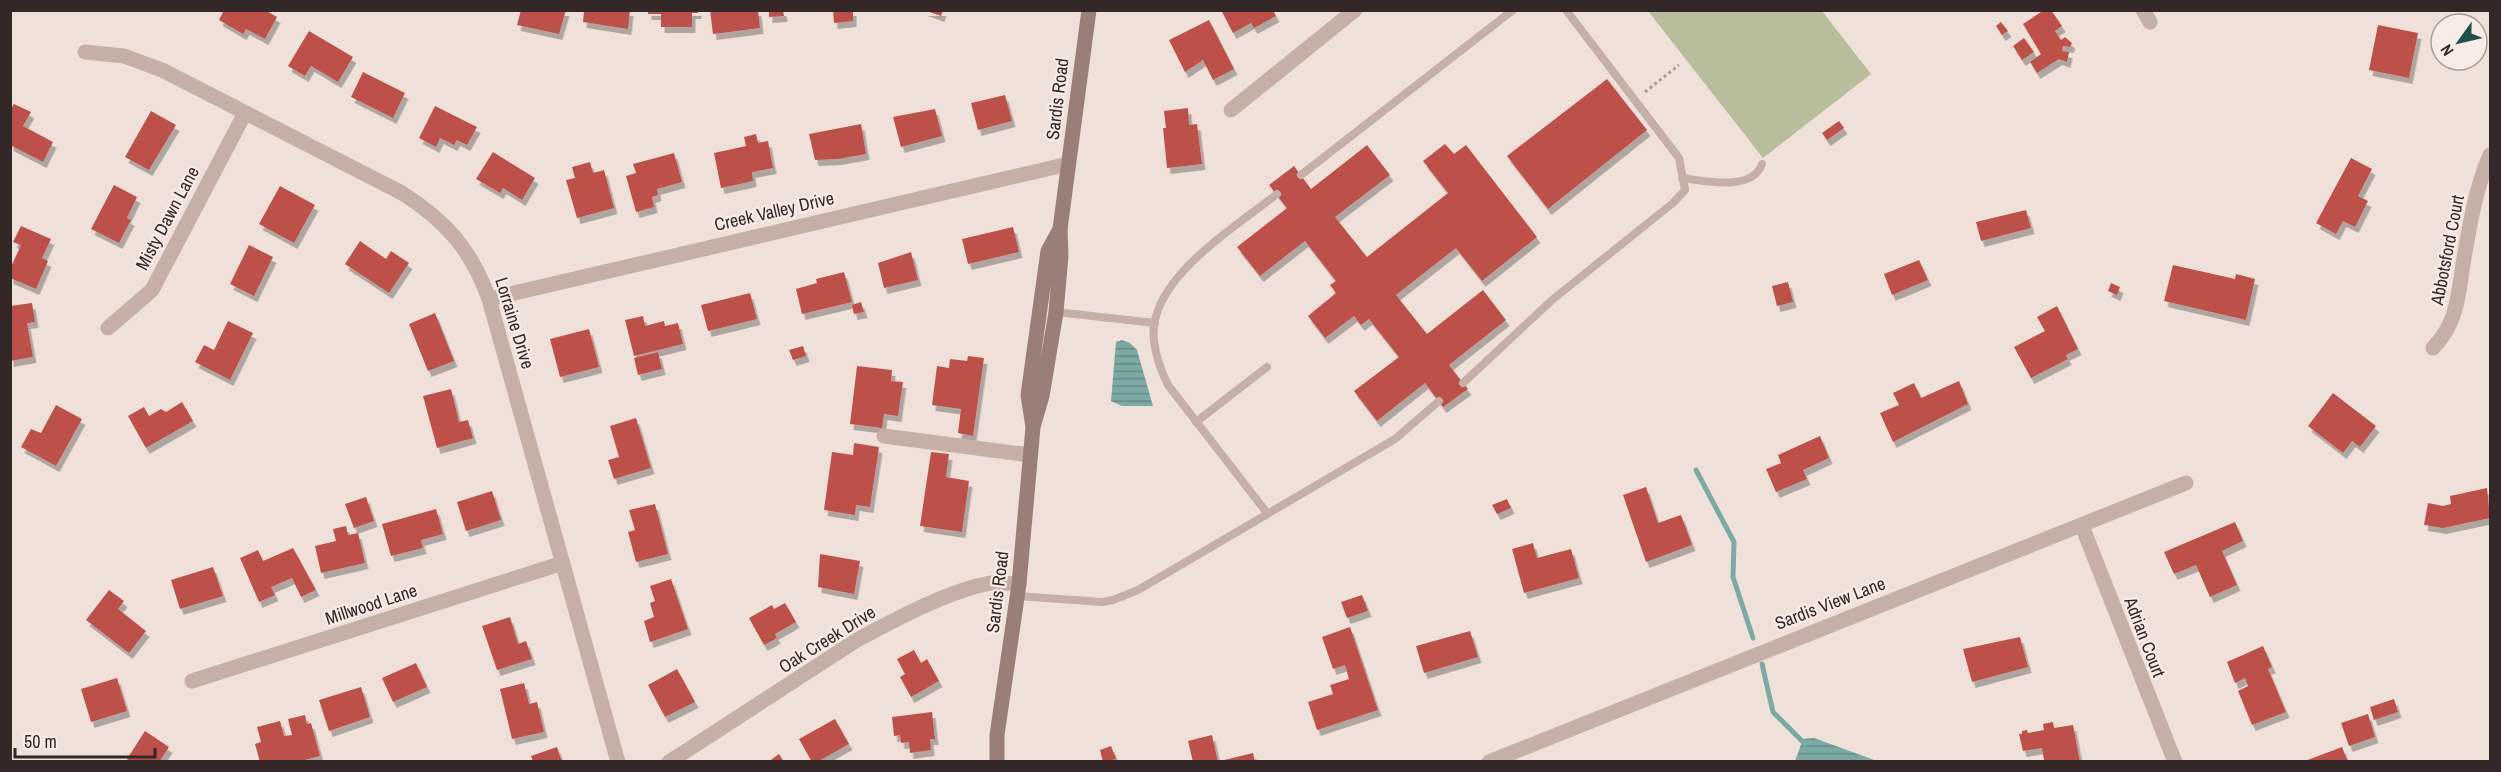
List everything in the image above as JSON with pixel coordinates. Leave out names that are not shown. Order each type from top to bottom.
[{"type":"main road","name":"Sardis Road","points":[[997,762],[997,735],[1018,590],[1033,427],[1042,396],[1056,312],[1061,256],[1060,229],[1089,10]]},
{"type":"main road","name":"Sardis Road","points":[[1033,427],[1029,395],[1048,251],[1060,229]]},
{"type":"street","points":[[1231,110],[1349,12]]},
{"type":"street","name":"Lorraine Drive","points":[[85,52],[124,56],[143,63],[402,193],[432,212],[463,247],[481,277],[489,299],[618,762]]},
{"type":"street","name":"Misty Dawn Lane","points":[[108,328],[152,290],[245,113]]},
{"type":"street","name":"Abbotsford Court","points":[[2433,348],[2453,321],[2472,219],[2484,169],[2490,155]]},
{"type":"street","name":"Creek Valley Drive","points":[[489,299],[1068,164]]},
{"type":"street","points":[[884,436],[1030,455]]},
{"type":"street","name":"Sardis View Lane","points":[[1489,762],[1523,755],[1767,649],[2186,483]]},
{"type":"street","name":"Adrian Court","points":[[2082,526],[2175,762]]},
{"type":"street","name":"Millwood Lane","points":[[192,681],[563,563]]},
{"type":"street","name":"Oak Creek Drive","points":[[669,762],[857,640],[890,623],[967,589],[992,583],[1018,590]]},
{"type":"lane","points":[[1301,175],[1513,10]]},
{"type":"lane","points":[[1463,383],[1552,300],[1673,203],[1684,190],[1679,158],[1566,10]]},
{"type":"lane","points":[[1683,178],[1736,182],[1750,179],[1759,173],[1762,164]]},
{"type":"lane","points":[[1267,513],[1168,385],[1159,367],[1153,339],[1155,323],[1172,284],[1192,261],[1277,194]]},
{"type":"lane","points":[[1056,312],[1155,323]]},
{"type":"lane","points":[[1196,422],[1267,367]]},
{"type":"lane","points":[[1018,590],[1113,600],[1138,590],[1395,439],[1439,401]]},
{"type":"path","points":[[1648,90],[1679,65]]},
{"type":"green space","points":[[1648,11],[1822,11],[1871,74],[1763,158]]},
{"type":"water","points":[[1122,340],[1130,343],[1137,350],[1153,406],[1122,406],[1111,401],[1116,342]]},
{"type":"water","points":[[1814,738],[1877,761],[1795,761],[1803,739]]},
{"type":"building","points":[[224,10],[265,10],[277,17],[265,39],[246,29],[243,34],[219,20]]},
{"type":"building","points":[[521,10],[566,10],[559,34],[517,25]]},
{"type":"building","points":[[584,10],[630,10],[628,29],[583,22]]},
{"type":"building","points":[[648,10],[698,10],[698,13],[692,13],[692,27],[661,27],[661,14],[648,14]]},
{"type":"building","points":[[710,10],[758,10],[760,28],[713,34]]},
{"type":"building","points":[[769,10],[783,10],[784,16],[769,17]]},
{"type":"building","points":[[833,10],[853,10],[853,21],[834,23]]},
{"type":"building","points":[[924,10],[943,10],[941,16]]},
{"type":"building","points":[[1221,10],[1273,10],[1276,16],[1254,28],[1251,23],[1233,33]]},
{"type":"building","points":[[2044,10],[2051,10],[2062,26],[2055,31],[2061,40],[2065,37],[2072,43],[2070,47],[2063,46],[2062,51],[2069,52],[2067,62],[2059,59],[2037,73],[2030,62],[2041,54],[2023,24]]},
{"type":"building","points":[[1209,20],[1234,69],[1213,80],[1203,60],[1185,72],[1169,40]]},
{"type":"building","points":[[2001,22],[2008,31],[2002,35],[1996,26]]},
{"type":"building","points":[[2378,25],[2418,33],[2409,78],[2369,70]]},
{"type":"building","points":[[309,31],[353,57],[338,82],[311,66],[305,76],[288,66]]},
{"type":"building","points":[[2024,38],[2034,52],[2022,60],[2013,46]]},
{"type":"building","points":[[363,72],[405,93],[393,118],[351,97]]},
{"type":"building","points":[[1607,79],[1647,130],[1548,209],[1507,156]]},
{"type":"building","points":[[1005,95],[1012,121],[978,130],[971,103]]},
{"type":"building","points":[[14,104],[31,112],[23,126],[53,142],[43,162],[10,145],[10,110]]},
{"type":"building","points":[[435,106],[477,127],[467,145],[457,140],[454,145],[440,138],[436,147],[419,138]]},
{"type":"building","points":[[1188,108],[1189,125],[1197,124],[1202,164],[1167,168],[1163,128],[1166,128],[1164,111]]},
{"type":"building","points":[[935,109],[942,136],[901,147],[893,117]]},
{"type":"building","points":[[151,111],[176,125],[149,170],[125,157]]},
{"type":"building","points":[[1839,121],[1844,128],[1827,140],[1822,133]]},
{"type":"building","points":[[861,124],[866,154],[815,160],[809,134]]},
{"type":"building","points":[[756,134],[758,143],[768,141],[773,168],[752,172],[753,181],[721,188],[714,153],[746,146],[744,137]]},
{"type":"building","points":[[1445,144],[1454,154],[1466,145],[1537,237],[1482,281],[1456,248],[1396,295],[1427,334],[1483,290],[1506,320],[1449,365],[1468,389],[1443,407],[1425,383],[1377,421],[1354,391],[1399,357],[1369,319],[1361,325],[1354,316],[1325,338],[1308,316],[1336,293],[1330,285],[1336,281],[1305,241],[1260,276],[1237,247],[1287,208],[1269,185],[1294,166],[1311,189],[1367,145],[1390,175],[1335,217],[1367,257],[1448,193],[1423,161]]},
{"type":"building","points":[[493,152],[535,178],[522,200],[503,188],[500,193],[476,179]]},
{"type":"building","points":[[674,153],[682,182],[657,189],[658,195],[652,197],[654,207],[636,212],[626,176],[636,173],[633,164]]},
{"type":"building","points":[[2351,158],[2372,169],[2358,196],[2368,201],[2355,227],[2343,221],[2336,234],[2316,223]]},
{"type":"building","points":[[590,162],[593,173],[604,170],[614,208],[577,218],[566,180],[575,178],[572,167]]},
{"type":"building","points":[[114,185],[137,197],[127,218],[131,220],[119,243],[91,229]]},
{"type":"building","points":[[280,186],[315,205],[294,243],[259,224]]},
{"type":"building","points":[[2026,210],[2031,228],[1981,241],[1976,222]]},
{"type":"building","points":[[21,226],[51,239],[42,258],[48,261],[36,289],[10,278],[10,269],[21,245],[13,242]]},
{"type":"building","points":[[1013,227],[1019,252],[968,264],[962,239]]},
{"type":"building","points":[[360,241],[386,259],[391,251],[409,263],[389,293],[345,264]]},
{"type":"building","points":[[249,245],[273,257],[254,296],[230,284]]},
{"type":"building","points":[[911,252],[918,280],[884,288],[878,263]]},
{"type":"building","points":[[1919,260],[1928,280],[1892,295],[1884,274]]},
{"type":"building","points":[[2173,265],[2235,279],[2236,274],[2255,279],[2246,320],[2164,301]]},
{"type":"building","points":[[844,272],[852,302],[802,314],[796,289],[817,283],[816,279]]},
{"type":"building","points":[[1788,282],[1793,302],[1777,306],[1772,286]]},
{"type":"building","points":[[2111,283],[2120,287],[2117,295],[2108,291]]},
{"type":"building","points":[[750,293],[757,319],[708,331],[701,305]]},
{"type":"building","points":[[861,302],[864,312],[854,314],[852,305]]},
{"type":"building","points":[[32,303],[35,322],[27,323],[33,357],[10,361],[10,306]]},
{"type":"building","points":[[2057,306],[2078,349],[2066,355],[2068,359],[2031,378],[2014,347],[2045,331],[2037,317]]},
{"type":"building","points":[[435,313],[454,361],[428,371],[409,324]]},
{"type":"building","points":[[643,316],[645,326],[664,321],[665,326],[678,323],[683,344],[634,356],[625,320]]},
{"type":"building","points":[[228,321],[253,333],[230,380],[195,362],[204,345],[214,350]]},
{"type":"building","points":[[589,329],[599,367],[560,377],[550,339]]},
{"type":"building","points":[[803,346],[806,356],[793,360],[789,350]]},
{"type":"building","points":[[658,352],[662,369],[638,375],[634,358]]},
{"type":"building","points":[[968,356],[984,358],[973,436],[958,433],[961,409],[932,405],[937,366],[949,368],[950,359],[967,361]]},
{"type":"building","points":[[857,366],[892,370],[891,381],[903,382],[898,416],[884,414],[882,428],[850,424]]},
{"type":"building","points":[[1959,381],[1968,404],[1893,442],[1880,413],[1899,405],[1893,393],[1914,383],[1921,398]]},
{"type":"building","points":[[451,389],[459,422],[468,420],[473,438],[437,448],[423,396]]},
{"type":"building","points":[[2333,393],[2376,426],[2360,447],[2352,441],[2343,453],[2308,426]]},
{"type":"building","points":[[182,402],[193,421],[146,448],[128,416],[144,407],[149,416],[161,409],[166,412]]},
{"type":"building","points":[[56,405],[82,419],[56,466],[21,447],[31,429],[41,433]]},
{"type":"building","points":[[636,418],[651,468],[614,479],[608,460],[619,457],[610,426]]},
{"type":"building","points":[[1820,436],[1829,458],[1803,470],[1807,479],[1776,492],[1766,469],[1781,463],[1778,455]]},
{"type":"building","points":[[854,443],[879,447],[870,507],[856,505],[855,515],[824,510],[832,452],[853,455]]},
{"type":"building","points":[[931,452],[949,454],[946,477],[969,481],[962,532],[920,526]]},
{"type":"building","points":[[1646,487],[1658,523],[1681,515],[1692,545],[1646,562],[1623,495]]},
{"type":"building","points":[[2487,488],[2490,518],[2443,528],[2424,525],[2428,503],[2443,506],[2451,504],[2450,496]]},
{"type":"building","points":[[492,491],[501,520],[466,531],[457,502]]},
{"type":"building","points":[[366,497],[374,521],[354,528],[345,504]]},
{"type":"building","points":[[1507,499],[1511,508],[1497,514],[1492,505]]},
{"type":"building","points":[[655,504],[668,554],[636,562],[628,532],[635,530],[629,510]]},
{"type":"building","points":[[436,509],[443,534],[421,540],[423,548],[391,556],[382,524]]},
{"type":"building","points":[[2235,522],[2243,541],[2222,551],[2237,585],[2210,597],[2196,565],[2174,574],[2164,552]]},
{"type":"building","points":[[346,526],[348,535],[358,533],[365,563],[321,573],[315,546],[336,541],[333,529]]},
{"type":"building","points":[[1533,543],[1537,558],[1571,549],[1579,578],[1524,593],[1512,549]]},
{"type":"building","points":[[293,548],[316,590],[301,597],[292,578],[271,587],[275,595],[259,602],[240,558],[258,550],[263,561]]},
{"type":"building","points":[[820,554],[860,561],[854,594],[818,587]]},
{"type":"building","points":[[213,567],[223,596],[180,609],[171,580]]},
{"type":"building","points":[[671,579],[688,629],[650,642],[644,621],[654,617],[650,603],[655,601],[650,586]]},
{"type":"building","points":[[109,590],[124,601],[118,609],[146,631],[129,653],[86,620]]},
{"type":"building","points":[[1362,595],[1368,611],[1347,618],[1341,602]]},
{"type":"building","points":[[785,603],[796,622],[775,634],[777,638],[764,645],[749,618],[772,605],[774,609]]},
{"type":"building","points":[[510,617],[518,644],[526,641],[532,659],[497,670],[482,626]]},
{"type":"building","points":[[1350,627],[1378,710],[1317,730],[1308,702],[1333,694],[1330,685],[1349,679],[1345,665],[1333,669],[1322,637]]},
{"type":"building","points":[[1470,631],[1478,657],[1424,673],[1416,646]]},
{"type":"building","points":[[2020,637],[2028,667],[1972,682],[1963,649]]},
{"type":"building","points":[[2263,646],[2272,667],[2268,669],[2286,712],[2252,725],[2238,691],[2248,686],[2245,678],[2235,683],[2227,662]]},
{"type":"building","points":[[914,650],[921,663],[927,659],[939,681],[911,697],[900,677],[905,674],[897,659]]},
{"type":"building","points":[[416,663],[427,687],[393,702],[382,678]]},
{"type":"building","points":[[677,669],[695,702],[665,717],[648,685]]},
{"type":"building","points":[[117,678],[127,711],[91,722],[81,689]]},
{"type":"building","points":[[524,683],[529,704],[537,702],[544,732],[512,739],[500,689]]},
{"type":"building","points":[[361,687],[370,717],[329,731],[319,700]]},
{"type":"building","points":[[2394,699],[2398,712],[2374,720],[2370,707]]},
{"type":"building","points":[[932,712],[935,739],[930,739],[931,750],[910,753],[909,742],[901,743],[900,735],[894,736],[892,717]]},
{"type":"building","points":[[2368,714],[2375,737],[2349,746],[2341,723]]},
{"type":"building","points":[[305,715],[307,724],[311,723],[320,756],[297,762],[260,762],[255,744],[261,742],[257,727],[280,721],[284,736],[292,735],[288,719]]},
{"type":"building","points":[[835,719],[849,744],[817,762],[812,762],[799,739]]},
{"type":"building","points":[[2053,722],[2054,728],[2073,725],[2080,762],[2044,760],[2042,748],[2023,751],[2019,734],[2022,734],[2022,731],[2027,730],[2028,733],[2044,730],[2043,724]]},
{"type":"building","points":[[145,731],[169,747],[159,762],[130,762],[127,759]]},
{"type":"building","points":[[1212,735],[1218,762],[1193,762],[1188,741]]},
{"type":"building","points":[[1111,746],[1116,759],[1103,762],[1100,750]]},
{"type":"building","points":[[557,747],[562,762],[533,762],[531,756]]},
{"type":"building","points":[[2342,747],[2348,762],[2305,762],[2305,761]]},
{"type":"building","points":[[1253,753],[1255,762],[1220,762],[1220,761]]},
{"type":"building","points":[[779,754],[784,762],[768,762]]},
{"type":"waterway","points":[[1696,470],[1734,542],[1733,577],[1753,638]]},
{"type":"waterway","points":[[1762,664],[1773,712],[1805,744]]}]
